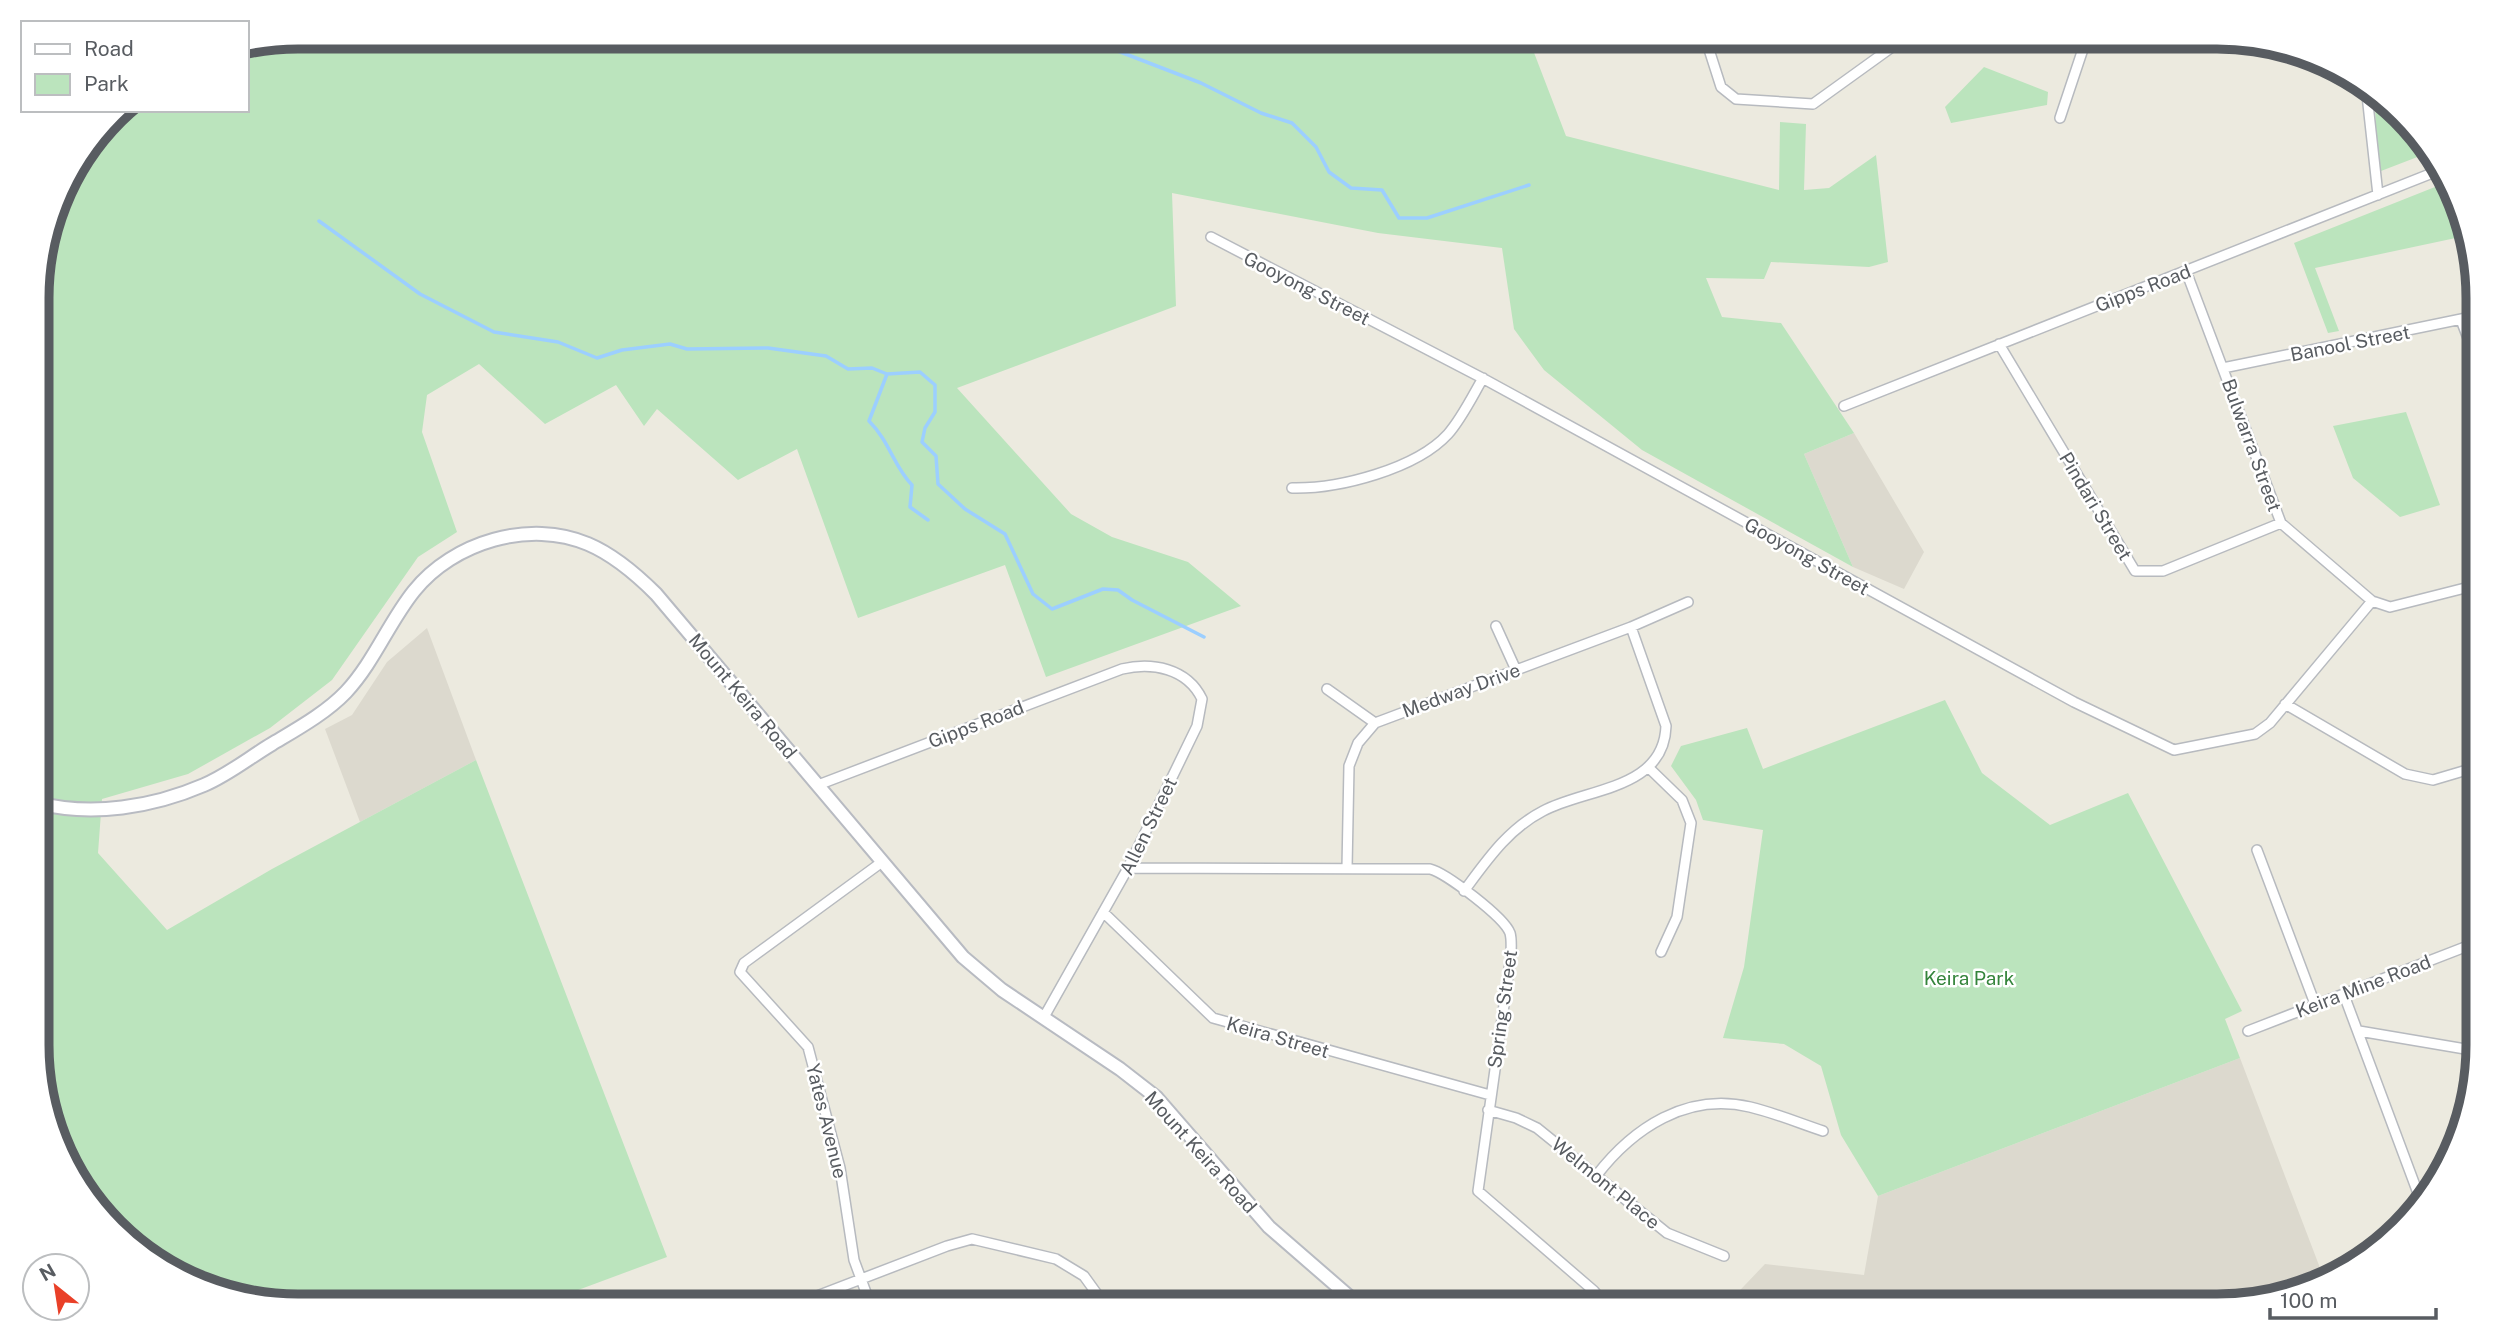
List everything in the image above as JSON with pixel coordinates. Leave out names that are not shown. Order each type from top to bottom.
[{"type":"main road","name":"Mount Keira Road","points":[[49,805],[88,812],[132,806],[206,785],[290,733],[344,694],[414,591],[439,567],[463,551],[527,534],[548,535],[586,543],[638,576],[682,623],[962,957],[996,985],[1156,1097],[1269,1227],[1346,1294]]},
{"type":"street","points":[[1709,49],[1721,88],[1736,99],[1813,104],[1889,49]]},
{"type":"street","points":[[2060,118],[2083,49]]},
{"type":"street","points":[[2368,100],[2378,195]]},
{"type":"street","name":"Gipps Road","points":[[1844,406],[2432,173]]},
{"type":"street","name":"Gooyong Street","points":[[1211,237],[1483,378],[2062,696],[2174,750],[2255,733],[2270,723],[2372,601]]},
{"type":"street","name":"Bulwarra Street","points":[[2186,271],[2281,523],[2372,601]]},
{"type":"street","name":"Banool Street","points":[[2223,368],[2466,319]]},
{"type":"street","points":[[2461,320],[2466,333]]},
{"type":"street","name":"Pindari Street","points":[[1999,344],[2135,571],[2163,571],[2281,523]]},
{"type":"street","points":[[1292,488],[1332,487],[1417,457],[1448,434],[1483,378]]},
{"type":"street","points":[[2372,601],[2390,607],[2466,588]]},
{"type":"street","name":"Medway Drive","points":[[1375,723],[1631,627],[1688,602]]},
{"type":"street","points":[[1496,626],[1516,670]]},
{"type":"street","points":[[1464,891],[1501,841],[1543,811],[1633,778],[1649,768],[1661,752],[1666,726],[1631,627]]},
{"type":"street","name":"Gipps Road","points":[[818,785],[1135,666]]},
{"type":"street","name":"Allen Street","points":[[1044,1017],[1128,868],[1197,726],[1202,699],[1191,683],[1177,673],[1161,667],[1135,666]]},
{"type":"street","points":[[1327,689],[1375,723],[1358,743],[1349,765],[1348,868]]},
{"type":"street","points":[[2285,704],[2405,774],[2433,780],[2466,770]]},
{"type":"street","points":[[1649,768],[1682,800],[1690,823],[1677,918],[1661,952]]},
{"type":"street","points":[[2257,849],[2315,1004]]},
{"type":"street","name":"Yates Avenue","points":[[866,1294],[860,1280],[838,1157],[808,1047],[742,977],[740,970],[882,862]]},
{"type":"street","name":"Spring Street","points":[[1128,868],[1430,869],[1444,874],[1506,927],[1511,942],[1477,1181],[1480,1195],[1596,1294]]},
{"type":"street","name":"Keira Street","points":[[1103,912],[1213,1018],[1490,1095]]},
{"type":"street","name":"Keira Mine Road","points":[[2248,1031],[2466,947]]},
{"type":"street","points":[[2344,995],[2418,1193]]},
{"type":"street","points":[[2359,1031],[2466,1049]]},
{"type":"street","points":[[1596,1176],[1631,1137],[1664,1117],[1693,1107],[1750,1107],[1823,1131]]},
{"type":"street","name":"Welmont Place","points":[[1488,1110],[1538,1128],[1667,1233],[1724,1256]]},
{"type":"street","points":[[823,1294],[947,1246],[972,1239],[1067,1264],[1091,1284],[1096,1294]]},
{"type":"shaded area","points":[[1854,433],[1924,552],[1904,589],[1853,567],[1804,454]]},
{"type":"shaded area","points":[[427,628],[476,760],[360,822],[325,729],[352,715],[387,662]]},
{"type":"shaded area","points":[[2240,1058],[2321,1271],[2281,1286],[2250,1292],[2217,1294],[1736,1294],[1765,1264],[1864,1275],[1878,1196]]},
{"type":"green space","points":[[298,49],[1533,49],[1566,136],[1779,190],[1780,122],[1806,124],[1804,190],[1829,188],[1876,155],[1888,262],[1869,267],[1771,262],[1764,279],[1706,278],[1722,317],[1781,323],[1854,433],[1804,454],[1853,567],[1642,450],[1544,370],[1514,329],[1502,248],[1378,233],[1172,193],[1176,306],[957,388],[1071,514],[1112,537],[1188,562],[1241,606],[1046,677],[1005,565],[858,618],[797,449],[738,480],[657,409],[644,426],[616,385],[545,424],[479,364],[427,395],[422,432],[457,532],[418,557],[332,680],[270,728],[188,774],[102,799],[98,853],[167,930],[272,869],[476,760],[667,1257],[567,1294],[298,1294],[249,1289],[203,1275],[173,1261],[146,1243],[100,1197],[82,1170],[68,1140],[54,1094],[49,1045],[51,265],[62,218],[82,174],[100,146],[133,112],[248,112],[248,54]]},
{"type":"green space","points":[[1984,67],[2048,92],[2047,105],[1951,123],[1945,107]]},
{"type":"green space","points":[[2375,106],[2421,156],[2381,171],[2376,150]]},
{"type":"green space","points":[[2439,185],[2459,237],[2315,268],[2339,331],[2328,333],[2294,243]]},
{"type":"green space","points":[[2406,412],[2440,505],[2400,517],[2353,478],[2333,426]]},
{"type":"green space","name":"Keira Park","points":[[1945,700],[1982,773],[2050,825],[2128,793],[2242,1011],[2225,1019],[2240,1058],[1878,1196],[1841,1135],[1821,1066],[1784,1044],[1723,1038],[1744,967],[1763,830],[1703,820],[1696,800],[1671,766],[1681,746],[1747,728],[1763,769]]},
{"type":"waterway","points":[[1113,49],[1201,83],[1261,113],[1292,123],[1316,147],[1329,172],[1351,188],[1382,190],[1399,218],[1427,218],[1529,185]]},
{"type":"waterway","points":[[319,221],[420,294],[494,332],[558,342],[597,358],[622,350],[670,344],[687,349],[768,348],[826,356],[848,369],[872,368],[887,374],[920,372],[935,385],[935,412],[925,428],[922,442],[936,456],[938,484],[965,509],[1005,534],[1033,594],[1052,609],[1103,589],[1118,590],[1204,637]]},
{"type":"waterway","points":[[887,374],[869,421],[912,485],[910,507],[928,520]]}]
